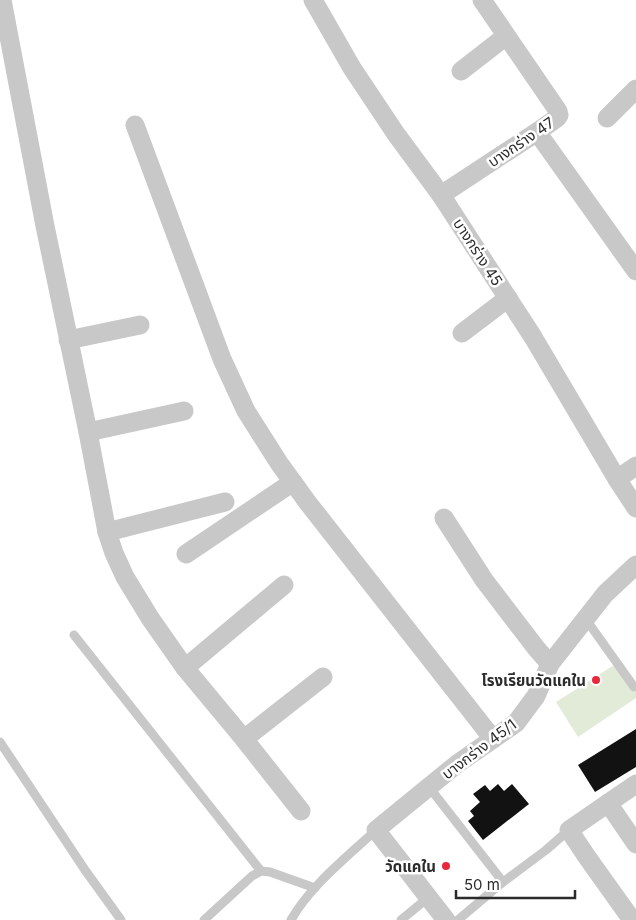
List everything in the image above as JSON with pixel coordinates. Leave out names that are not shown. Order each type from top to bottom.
[{"type":"street","points":[[2,0],[39,197],[107,532],[114,553],[150,618],[185,668],[301,811]]},
{"type":"street","name":"บางกร่าง 45","points":[[313,0],[352,68],[396,134],[441,195],[533,337],[636,508]]},
{"type":"street","name":"บางกร่าง 47","points":[[441,195],[537,132],[559,115],[482,0]]},
{"type":"street","points":[[461,70],[506,36]]},
{"type":"street","points":[[607,118],[636,89]]},
{"type":"street","points":[[135,125],[222,359],[246,411],[293,482],[493,739]]},
{"type":"street","points":[[537,132],[636,271]]},
{"type":"street","points":[[462,333],[508,298]]},
{"type":"street","points":[[68,340],[140,325]]},
{"type":"street","points":[[88,432],[184,412]]},
{"type":"street","points":[[617,479],[636,466]]},
{"type":"street","points":[[186,554],[293,482]]},
{"type":"street","points":[[107,532],[225,502]]},
{"type":"street","points":[[444,518],[484,580],[550,664]]},
{"type":"street","name":"บางกร่าง 45/1","points":[[376,830],[457,764],[516,723],[536,696],[550,664],[585,618],[605,594],[636,566]]},
{"type":"street","points":[[185,668],[284,585]]},
{"type":"street","points":[[244,739],[323,677]]},
{"type":"street","points":[[632,920],[569,830],[636,784]]},
{"type":"street","points":[[608,803],[636,844]]},
{"type":"street","points":[[376,830],[446,920]]},
{"type":"lane","points":[[585,618],[634,687]]},
{"type":"lane","points":[[74,636],[261,872]]},
{"type":"lane","points":[[0,742],[85,870],[122,920]]},
{"type":"lane","points":[[429,787],[503,882]]},
{"type":"lane","name":"บางกร่าง 45/1","points":[[292,920],[315,888],[376,830]]},
{"type":"lane","points":[[458,920],[569,830]]},
{"type":"lane","points":[[204,920],[252,876],[261,872],[270,872],[315,888]]},
{"type":"lane","points":[[401,920],[429,897]]},
{"type":"green space","points":[[619,662],[636,689],[636,698],[578,737],[556,702]]},
{"type":"building","points":[[636,729],[636,767],[595,792],[578,765]]},
{"type":"building","points":[[498,784],[504,791],[512,784],[529,804],[483,840],[468,821],[474,816],[470,811],[480,802],[473,794],[485,785],[490,791]]},
{"type":"place","name":"โรงเรียนวัดแคใน","points":[[596,680]]},
{"type":"place","name":"วัดแคใน","points":[[446,866]]}]
